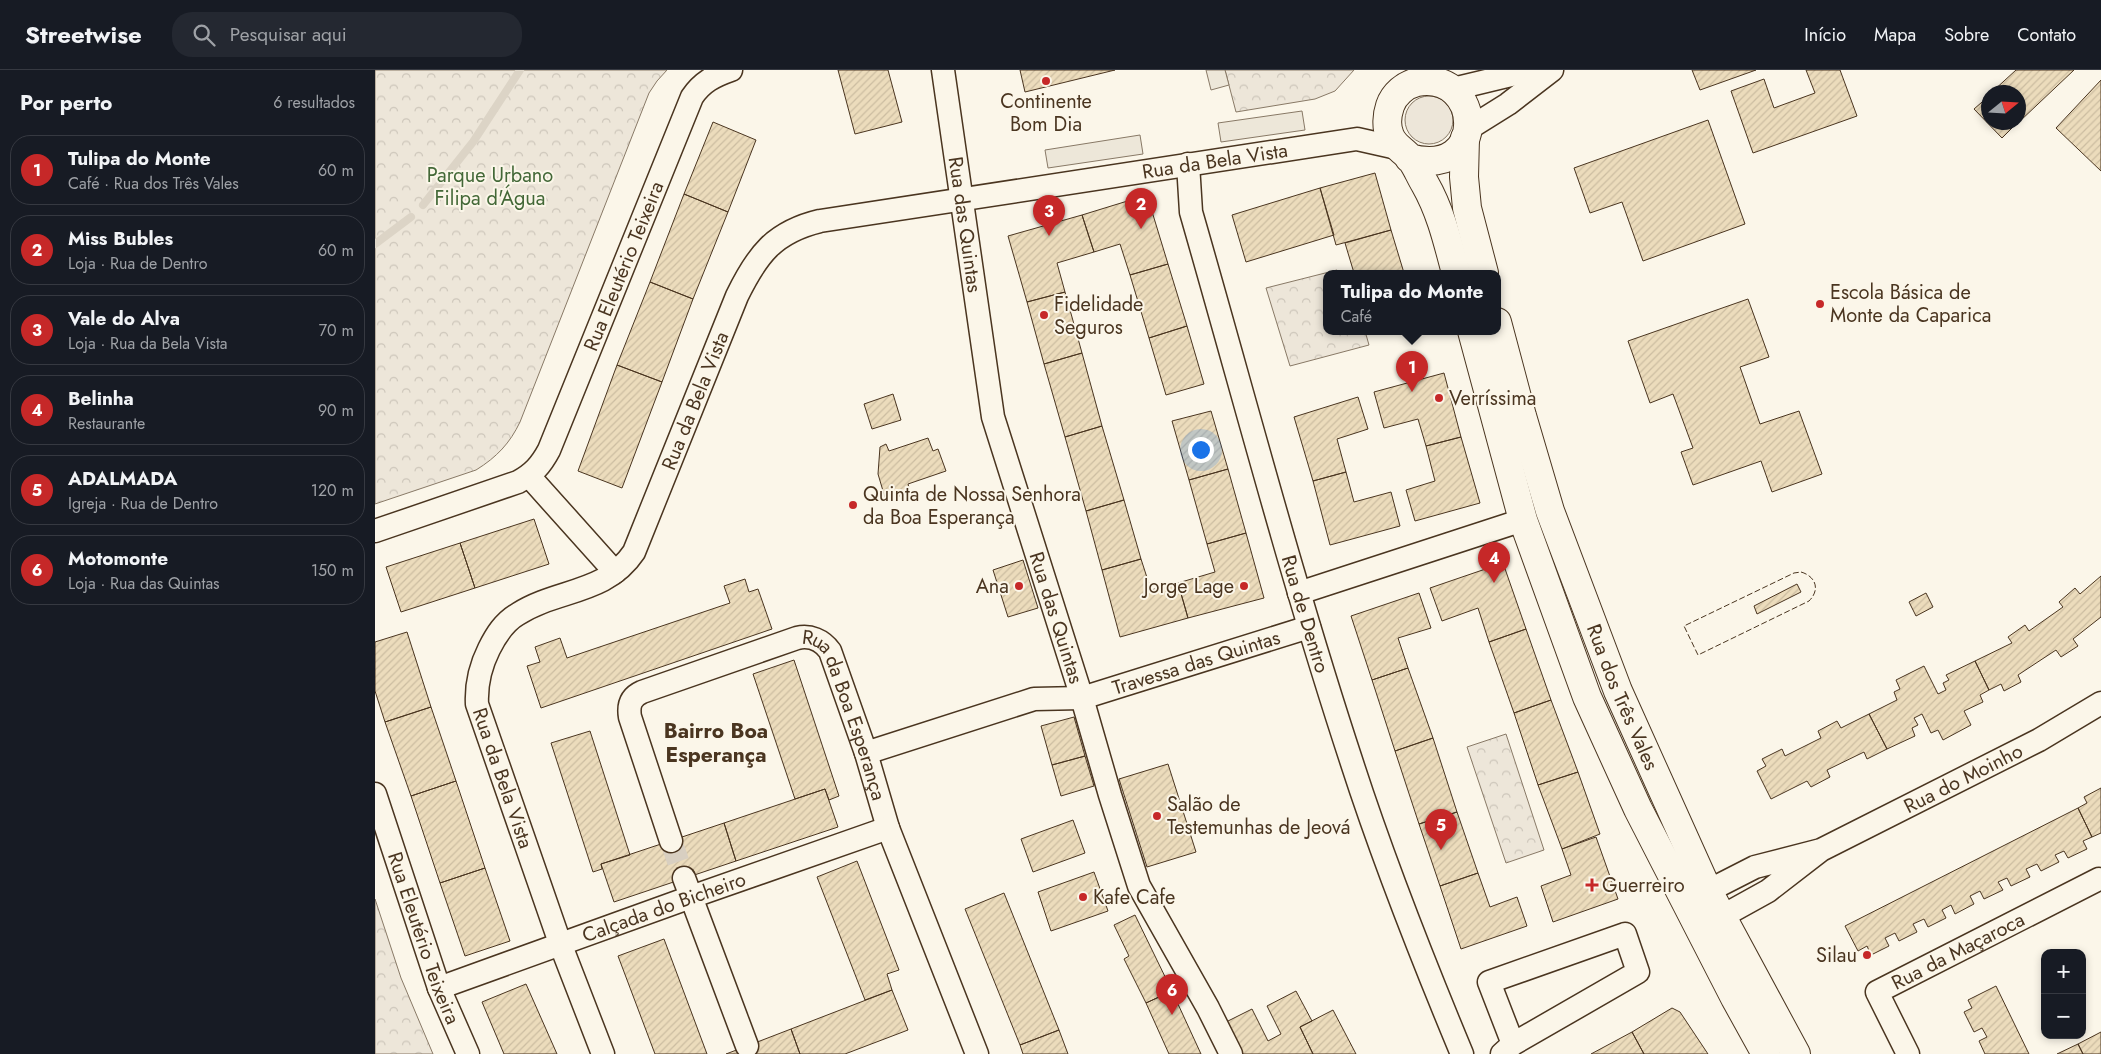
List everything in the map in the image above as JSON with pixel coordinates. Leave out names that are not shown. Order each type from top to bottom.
[{"type":"main road","points":[[1455,270],[1439,213],[1390,135],[1388,128],[1387,120],[1394,89],[1425,80],[1443,80],[1463,100],[1469,114],[1464,177],[1467,208],[1483,270]]},
{"type":"main road","points":[[1403,153],[1425,162],[1442,160],[1456,152],[1467,134]]},
{"type":"main road","name":"Rua dos Três Vales","points":[[1473,335],[1523,520],[1587,697],[1638,809],[1766,1054]]},
{"type":"main road","name":"Rua dos Três Vales","points":[[1500,335],[1522,416],[1559,537],[1618,691],[1708,891],[1796,1054]]},
{"type":"street","name":"Rua Eleutério Teixeira","points":[[375,531],[518,482],[529,476],[540,465],[549,450],[692,97],[699,86],[707,80],[731,70]]},
{"type":"street","name":"Rua das Quintas","points":[[943,70],[993,417],[1139,886],[1208,1008],[1231,1054]]},
{"type":"street","points":[[1443,80],[1532,70]]},
{"type":"street","points":[[1467,134],[1552,70]]},
{"type":"street","points":[[1357,139],[1394,89]]},
{"type":"street","name":"Rua da Bela Vista","points":[[603,1054],[560,943],[477,704],[477,684],[487,654],[501,628],[509,620],[527,609],[601,582],[630,559],[737,296],[751,267],[761,254],[781,236],[804,225],[963,199],[1357,139],[1403,153]]},
{"type":"street","name":"Rua de Dentro","points":[[1188,164],[1191,212],[1309,628],[1352,763],[1391,874],[1462,1054]]},
{"type":"street","points":[[529,476],[615,572]]},
{"type":"street","points":[[1299,593],[1523,520]]},
{"type":"street","name":"Travessa das Quintas","points":[[1082,698],[1309,628]]},
{"type":"street","name":"Rua da Boa Esperança","points":[[671,841],[630,717],[629,704],[632,699],[641,692],[797,638],[805,636],[826,645],[830,651],[866,753],[888,828],[977,1054]]},
{"type":"street","points":[[866,753],[1033,698],[1082,698]]},
{"type":"street","name":"Rua do Moinho","points":[[1721,917],[1768,891],[1821,850],[2039,740],[2101,703]]},
{"type":"street","name":"Rua Eleutério Teixeira","points":[[375,794],[439,988],[468,1054]]},
{"type":"street","name":"Calçada do Bicheiro","points":[[439,988],[560,943],[687,888],[888,828]]},
{"type":"street","name":"Rua do Moinho","points":[[1692,914],[1708,891],[1755,867],[1821,850]]},
{"type":"street","name":"Rua da Maçaroca","points":[[1908,1054],[1877,992],[2099,879]]},
{"type":"street","points":[[687,888],[747,1046]]},
{"type":"street","points":[[1692,914],[1721,917]]},
{"type":"street","points":[[1625,934],[1638,972],[1507,1049],[1489,982],[1625,934]]},
{"type":"green space","name":"Parque Urbano Filipa d'Água","points":[[375,70],[667,70],[649,93],[520,422],[512,437],[497,455],[476,470],[375,504]]},
{"type":"green space","points":[[1225,70],[1354,70],[1335,91],[1315,99],[1236,112]]},
{"type":"green space","points":[[1429,96],[1438,98],[1446,103],[1451,111],[1453,120],[1451,129],[1446,137],[1438,142],[1429,144],[1420,142],[1412,137],[1407,129],[1405,120],[1407,111],[1412,103],[1420,98]]},
{"type":"green space","points":[[1323,274],[1323,335],[1366,335],[1369,345],[1290,366],[1266,288]]},
{"type":"green space","points":[[1506,734],[1544,850],[1506,863],[1467,747]]},
{"type":"green space","points":[[375,899],[401,978],[433,1054],[375,1054]]},
{"type":"shaded area","points":[[1206,70],[1225,70],[1229,85],[1211,90]]},
{"type":"shaded area","points":[[1302,111],[1305,130],[1221,142],[1218,123]]},
{"type":"shaded area","points":[[1140,135],[1143,154],[1048,168],[1045,150]]},
{"type":"building","points":[[838,70],[888,70],[902,122],[855,134]]},
{"type":"building","name":"Continente Bom Dia","points":[[1020,70],[1115,70],[1025,92]]},
{"type":"building","points":[[1692,70],[1756,70],[1700,90]]},
{"type":"building","points":[[1806,70],[1840,70],[1857,116],[1753,153],[1731,91],[1764,79],[1774,108],[1815,93]]},
{"type":"building","points":[[2016,70],[2074,70],[2026,115],[2026,85],[2000,85]]},
{"type":"building","points":[[2101,80],[2101,171],[2056,128]]},
{"type":"building","points":[[1981,103],[1981,116],[1974,109]]},
{"type":"building","points":[[1708,120],[1745,224],[1643,261],[1622,202],[1590,213],[1574,168]]},
{"type":"building","points":[[713,122],[756,140],[728,212],[684,194]]},
{"type":"building","points":[[1994,130],[2010,130],[2002,138]]},
{"type":"building","points":[[1375,173],[1391,230],[1336,245],[1320,188]]},
{"type":"building","points":[[1320,188],[1334,235],[1246,262],[1232,215]]},
{"type":"building","points":[[684,194],[728,212],[693,299],[650,282]]},
{"type":"building","points":[[1147,195],[1168,264],[1130,275],[1120,244],[1094,252],[1082,215]]},
{"type":"building","points":[[1082,215],[1094,252],[1057,263],[1065,292],[1027,302],[1008,236]]},
{"type":"building","points":[[1391,230],[1403,270],[1353,270],[1345,243]]},
{"type":"building","points":[[1168,264],[1187,326],[1149,338],[1130,275]]},
{"type":"building","points":[[650,282],[693,299],[662,382],[617,365]]},
{"type":"building","points":[[1065,292],[1082,353],[1044,364],[1027,302]]},
{"type":"building","points":[[1748,299],[1769,357],[1740,367],[1760,424],[1799,411],[1822,474],[1772,492],[1761,461],[1693,485],[1681,452],[1693,448],[1673,394],[1650,403],[1628,341]]},
{"type":"building","points":[[1187,326],[1204,384],[1166,395],[1149,338]]},
{"type":"building","points":[[1082,353],[1102,426],[1065,437],[1044,364]]},
{"type":"building","points":[[617,365],[662,382],[622,488],[578,471]]},
{"type":"building","points":[[1444,373],[1461,437],[1426,446],[1418,419],[1384,428],[1374,392]]},
{"type":"building","points":[[893,394],[901,420],[872,429],[864,404]]},
{"type":"building","points":[[1358,397],[1368,429],[1337,439],[1346,472],[1313,481],[1294,417]]},
{"type":"building","points":[[1211,411],[1228,469],[1189,480],[1172,421]]},
{"type":"building","points":[[1102,426],[1124,500],[1086,511],[1065,437]]},
{"type":"building","points":[[1461,437],[1480,503],[1415,521],[1406,490],[1435,481],[1426,446]]},
{"type":"building","points":[[928,438],[933,451],[938,449],[946,471],[908,484],[910,492],[886,501],[878,474],[880,447],[886,444],[889,451]]},
{"type":"building","points":[[1228,469],[1246,533],[1207,544],[1189,480]]},
{"type":"building","points":[[1346,472],[1354,502],[1391,492],[1400,526],[1330,545],[1313,481]]},
{"type":"building","points":[[1124,500],[1141,559],[1102,570],[1086,511]]},
{"type":"building","points":[[534,519],[549,564],[475,588],[460,543]]},
{"type":"building","points":[[1246,533],[1264,598],[1188,618],[1178,583],[1215,572],[1207,544]]},
{"type":"building","points":[[460,543],[475,588],[401,612],[386,567]]},
{"type":"building","points":[[1141,559],[1151,590],[1178,583],[1188,618],[1120,637],[1102,570]]},
{"type":"building","points":[[1023,560],[1038,608],[1008,617],[993,570]]},
{"type":"building","points":[[1503,563],[1526,629],[1489,642],[1478,608],[1442,621],[1430,588]]},
{"type":"building","points":[[2101,576],[2101,617],[2073,639],[2078,646],[2061,657],[2056,650],[2018,675],[2021,682],[2004,691],[2001,684],[1989,690],[1975,661],[2012,643],[2008,637],[2025,625],[2029,631],[2063,607],[2059,602],[2075,588],[2080,594]]},
{"type":"building","points":[[745,579],[749,592],[758,589],[772,629],[541,708],[527,666],[540,662],[535,647],[560,638],[567,658],[730,603],[724,586]]},
{"type":"building","points":[[1797,584],[1801,592],[1757,614],[1754,606]]},
{"type":"building","points":[[1419,593],[1431,628],[1398,638],[1408,668],[1372,680],[1351,616]]},
{"type":"building","points":[[1926,593],[1933,607],[1916,616],[1909,602]]},
{"type":"building","points":[[1526,629],[1551,700],[1514,713],[1489,642]]},
{"type":"building","points":[[407,632],[431,707],[385,722],[375,691],[375,642]]},
{"type":"building","points":[[794,660],[839,796],[829,800],[825,789],[795,799],[753,674]]},
{"type":"building","points":[[1975,661],[1989,690],[1980,695],[1983,702],[1964,711],[1971,725],[1943,740],[1938,730],[1931,733],[1922,714],[1914,718],[1918,725],[1912,728],[1915,736],[1887,749],[1869,714],[1897,700],[1894,692],[1900,689],[1896,680],[1924,666],[1938,694],[1946,690],[1943,683],[1949,680],[1946,675]]},
{"type":"building","points":[[1408,668],[1433,738],[1395,751],[1372,680]]},
{"type":"building","points":[[1551,700],[1578,772],[1538,785],[1514,713]]},
{"type":"building","points":[[431,707],[456,781],[411,796],[385,722]]},
{"type":"building","points":[[1869,714],[1887,749],[1867,759],[1864,752],[1827,770],[1830,777],[1811,787],[1807,781],[1771,799],[1757,771],[1766,766],[1762,759],[1782,749],[1785,756],[1821,738],[1818,731],[1837,721],[1841,728]]},
{"type":"building","points":[[1074,717],[1085,756],[1052,765],[1041,726]]},
{"type":"building","points":[[590,731],[630,855],[601,864],[602,869],[593,872],[551,743]]},
{"type":"building","points":[[1433,738],[1457,812],[1419,824],[1395,751]]},
{"type":"building","points":[[1085,756],[1094,786],[1061,796],[1052,765]]},
{"type":"building","name":"Salão de Testemunhas de Jeová","points":[[1168,764],[1196,852],[1147,867],[1119,779]]},
{"type":"building","points":[[1578,772],[1600,834],[1562,849],[1538,785]]},
{"type":"building","points":[[456,781],[485,868],[440,883],[411,796]]},
{"type":"building","points":[[2101,788],[2101,833],[2092,837],[2078,808],[2087,803],[2084,797]]},
{"type":"building","points":[[825,789],[838,827],[736,861],[724,823]]},
{"type":"building","points":[[2078,808],[2092,837],[2083,841],[2087,849],[2068,858],[2064,851],[2055,855],[2059,862],[2041,871],[2037,864],[2026,869],[2030,877],[2011,886],[2007,878],[1998,882],[2003,890],[1984,899],[1980,891],[1970,896],[1974,904],[1955,914],[1951,905],[1942,910],[1946,918],[1928,927],[1924,919],[1913,924],[1917,932],[1899,941],[1895,933],[1885,938],[1889,946],[1871,955],[1867,946],[1858,951],[1845,926]]},
{"type":"building","points":[[1457,812],[1478,873],[1440,886],[1419,824]]},
{"type":"building","points":[[1073,820],[1085,853],[1033,872],[1021,839]]},
{"type":"building","points":[[724,823],[736,861],[614,902],[601,864]]},
{"type":"building","points":[[1596,837],[1618,899],[1553,922],[1541,886],[1571,875],[1562,849]]},
{"type":"building","points":[[857,861],[899,970],[887,974],[892,990],[865,1000],[817,877]]},
{"type":"building","points":[[485,868],[510,941],[465,956],[440,883]]},
{"type":"building","points":[[1094,872],[1108,911],[1051,931],[1038,892]]},
{"type":"building","points":[[1478,873],[1490,907],[1517,897],[1527,926],[1461,949],[1440,886]]},
{"type":"building","points":[[1004,893],[1059,1030],[1020,1045],[965,909]]},
{"type":"building","points":[[1135,915],[1172,991],[1146,1003],[1124,959],[1129,956],[1114,925]]},
{"type":"building","points":[[664,939],[707,1054],[655,1054],[618,956]]},
{"type":"building","points":[[526,984],[557,1054],[504,1054],[482,1002]]},
{"type":"building","points":[[1996,986],[2029,1054],[1985,1054],[1979,1041],[1987,1037],[1982,1028],[1974,1032],[1964,1012],[1972,1008],[1968,1000]]},
{"type":"building","points":[[892,990],[908,1030],[845,1054],[800,1054],[791,1029]]},
{"type":"building","points":[[1172,991],[1201,1054],[1169,1054],[1146,1003]]},
{"type":"building","points":[[1296,991],[1312,1021],[1300,1027],[1313,1054],[1238,1054],[1222,1024],[1252,1009],[1268,1041],[1281,1034],[1267,1006]]},
{"type":"building","points":[[1672,1008],[1680,1012],[1708,1054],[1644,1054],[1632,1032]]},
{"type":"building","points":[[1333,1010],[1356,1054],[1313,1054],[1300,1027]]},
{"type":"building","points":[[791,1029],[800,1054],[726,1054],[747,1046]]},
{"type":"building","points":[[1059,1030],[1068,1054],[1023,1054],[1020,1045]]},
{"type":"building","points":[[1632,1032],[1644,1054],[1591,1054]]},
{"type":"building","points":[[2101,1032],[2101,1054],[2083,1054],[2078,1044]]},
{"type":"building","points":[[2078,1044],[2083,1054],[2057,1054]]},
{"type":"waterway","points":[[423,205],[473,142],[520,70]]},
{"type":"waterway","points":[[375,244],[411,217]]},
{"type":"tunnel","points":[[671,841],[684,878]]},
{"type":"fence","points":[[1801,572],[1810,577],[1815,584],[1815,592],[1809,601],[1698,655],[1684,626],[1794,573],[1801,572]]},
{"type":"place","name":"Continente Bom Dia","points":[[1046,81]]},
{"type":"place","name":"Miss Bubles","points":[[1141,229]]},
{"type":"place","name":"Vale do Alva","points":[[1049,236]]},
{"type":"place","name":"Escola Básica de Monte da Caparica","points":[[1820,304]]},
{"type":"place","name":"Fidelidade Seguros","points":[[1044,315]]},
{"type":"place","name":"Tulipa do Monte","points":[[1412,392]]},
{"type":"place","name":"Verríssima","points":[[1439,398]]},
{"type":"place","name":"Quinta de Nossa Senhora da Boa Esperança","points":[[853,505]]},
{"type":"place","name":"Belinha","points":[[1494,583]]},
{"type":"place","name":"Ana","points":[[1019,586]]},
{"type":"place","name":"Jorge Lage","points":[[1244,586]]},
{"type":"place","name":"Salão de Testemunhas de Jeová","points":[[1157,816]]},
{"type":"place","name":"ADALMADA","points":[[1441,850]]},
{"type":"place","name":"Guerreiro","points":[[1592,885]]},
{"type":"place","name":"Kafe Cafe","points":[[1083,897]]},
{"type":"place","name":"Silau","points":[[1867,955]]},
{"type":"place","name":"Motomonte","points":[[1172,1015]]},
{"type":"district","name":"Bairro Boa Esperança","points":[[716,743]]}]
